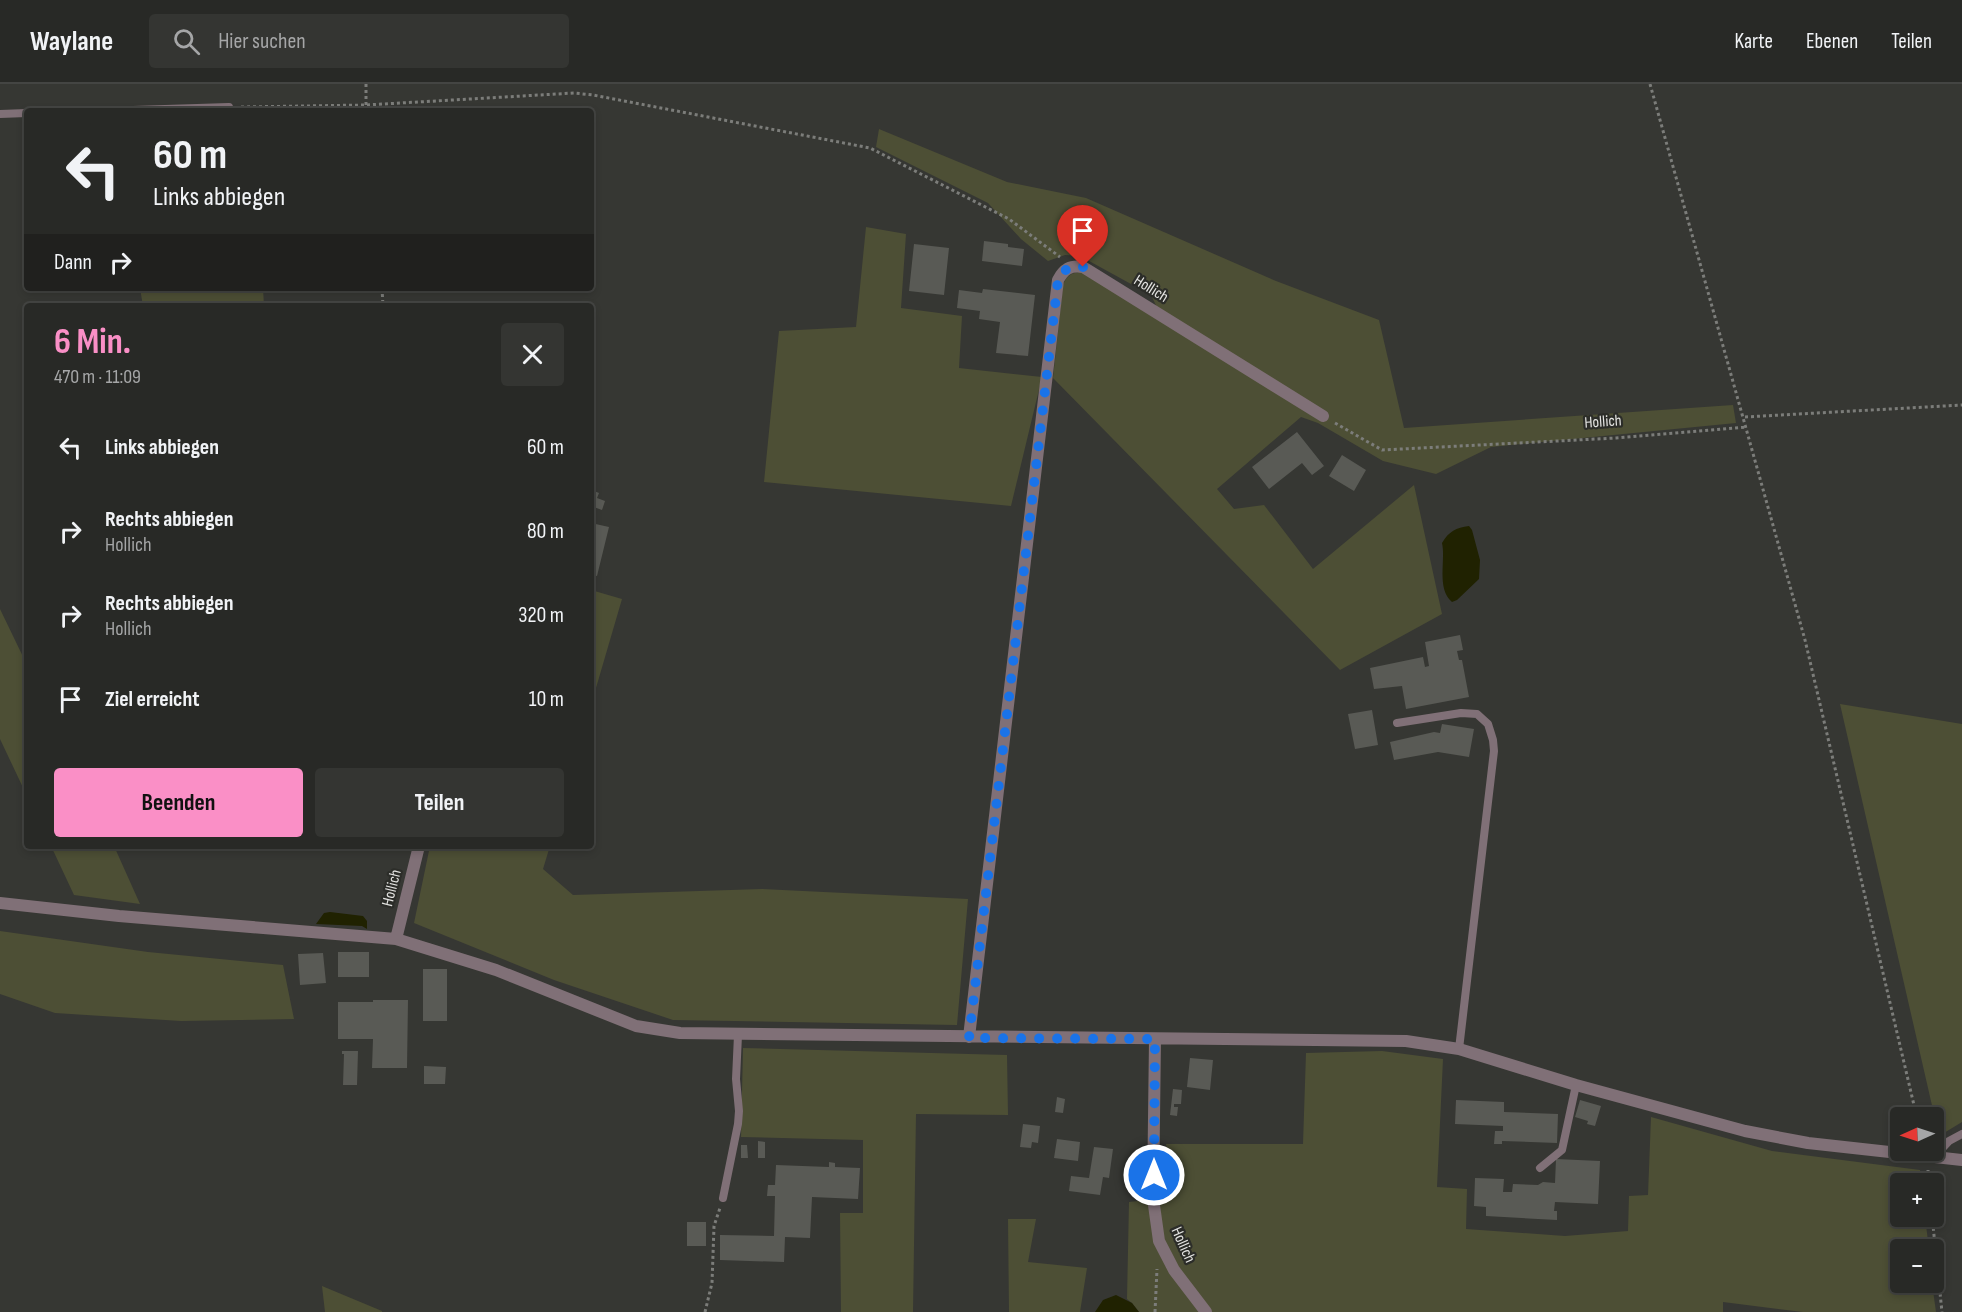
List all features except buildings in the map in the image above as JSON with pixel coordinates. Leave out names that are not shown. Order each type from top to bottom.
[{"type":"street","name":"Hollich","points":[[1068,267],[1083,267],[1323,416]]},
{"type":"street","points":[[969,1038],[1058,280],[1068,267]]},
{"type":"street","name":"Hollich","points":[[396,939],[418,849]]},
{"type":"street","points":[[0,903],[119,916],[396,939],[496,969],[636,1026],[680,1033],[969,1038],[1406,1041],[1459,1049],[1576,1085],[1745,1131],[1808,1143],[1890,1151]]},
{"type":"street","name":"Hollich","points":[[1155,1039],[1153,1198],[1159,1240],[1174,1270],[1206,1312]]},
{"type":"street","points":[[1944,1157],[1962,1160]]},
{"type":"lane","points":[[197,108],[229,107]]},
{"type":"lane","points":[[0,114],[24,113]]},
{"type":"lane","points":[[1397,723],[1461,713],[1477,714],[1488,724],[1493,740],[1488,809],[1459,1049]]},
{"type":"lane","points":[[723,1198],[738,1124],[736,1078],[738,1035]]},
{"type":"lane","points":[[1540,1168],[1562,1150],[1576,1085]]},
{"type":"lane","points":[[1944,1146],[1962,1134]]},
{"type":"path","points":[[366,84],[366,105]]},
{"type":"path","points":[[1650,84],[1805,640],[1914,1107]]},
{"type":"path","points":[[229,107],[366,105],[574,93],[870,148],[1009,219],[1065,260],[1068,267]]},
{"type":"path","points":[[1744,417],[1962,405]]},
{"type":"path","name":"Hollich","points":[[1323,416],[1382,450],[1604,438],[1747,427]]},
{"type":"path","points":[[705,1312],[712,1283],[714,1226],[723,1198]]},
{"type":"path","points":[[1933,1227],[1942,1312]]},
{"type":"path","points":[[1155,1312],[1158,1264]]},
{"type":"shaded area","points":[[879,129],[1007,182],[1086,198],[1276,281],[1379,320],[1404,428],[1733,405],[1736,423],[1491,447],[1436,474],[1383,461],[1318,423],[1301,417],[1217,489],[1234,509],[1264,505],[1313,569],[1414,485],[1442,614],[1340,670],[1053,378],[1063,285],[1068,276],[1083,272],[1164,322],[1151,295],[1080,256],[1065,255],[1048,261],[1021,239],[988,203],[876,147]]},
{"type":"shaded area","points":[[866,227],[906,234],[901,308],[962,316],[959,368],[1042,377],[1011,506],[764,482],[779,331],[856,327]]},
{"type":"shaded area","points":[[140,291],[263,291],[264,303],[142,303]]},
{"type":"shaded area","points":[[1469,526],[1480,560],[1479,579],[1452,602],[1444,589],[1442,543],[1453,531]]},
{"type":"shaded area","points":[[594,591],[622,599],[594,695]]},
{"type":"shaded area","points":[[0,609],[24,659],[24,790],[0,739]]},
{"type":"shaded area","points":[[1840,704],[1962,724],[1962,1122],[1944,1133],[1944,1107],[1932,1107]]},
{"type":"shaded area","points":[[52,849],[115,849],[140,904],[74,895]]},
{"type":"shaded area","points":[[429,849],[549,849],[543,869],[573,895],[762,889],[968,899],[957,1025],[673,1020],[554,980],[414,923]]},
{"type":"shaded area","points":[[324,913],[363,916],[367,921],[367,929],[362,926],[316,924]]},
{"type":"shaded area","points":[[0,931],[148,952],[283,965],[294,1019],[181,1021],[55,1013],[0,994]]},
{"type":"shaded area","points":[[743,1048],[1007,1055],[1008,1115],[916,1114],[913,1312],[841,1312],[840,1213],[863,1213],[863,1140],[741,1137]]},
{"type":"shaded area","points":[[1382,1051],[1443,1059],[1437,1187],[1467,1189],[1466,1229],[1565,1236],[1628,1231],[1629,1196],[1648,1195],[1651,1117],[1772,1151],[1920,1170],[1920,1173],[1890,1173],[1890,1227],[1926,1227],[1928,1239],[1890,1239],[1890,1293],[1933,1293],[1936,1312],[1803,1312],[1723,1302],[1723,1312],[1139,1312],[1127,1299],[1129,1202],[1172,1197],[1166,1144],[1303,1144],[1306,1053]]},
{"type":"shaded area","points":[[1008,1219],[1036,1219],[1028,1262],[1087,1268],[1080,1312],[1009,1312]]},
{"type":"shaded area","points":[[322,1286],[382,1311],[382,1312],[325,1312]]},
{"type":"shaded area","points":[[1116,1295],[1132,1303],[1139,1312],[1095,1312],[1103,1300]]},
{"type":"route","points":[[1083,267],[1068,267],[1058,280],[969,1038],[1155,1039],[1154,1175]]}]
